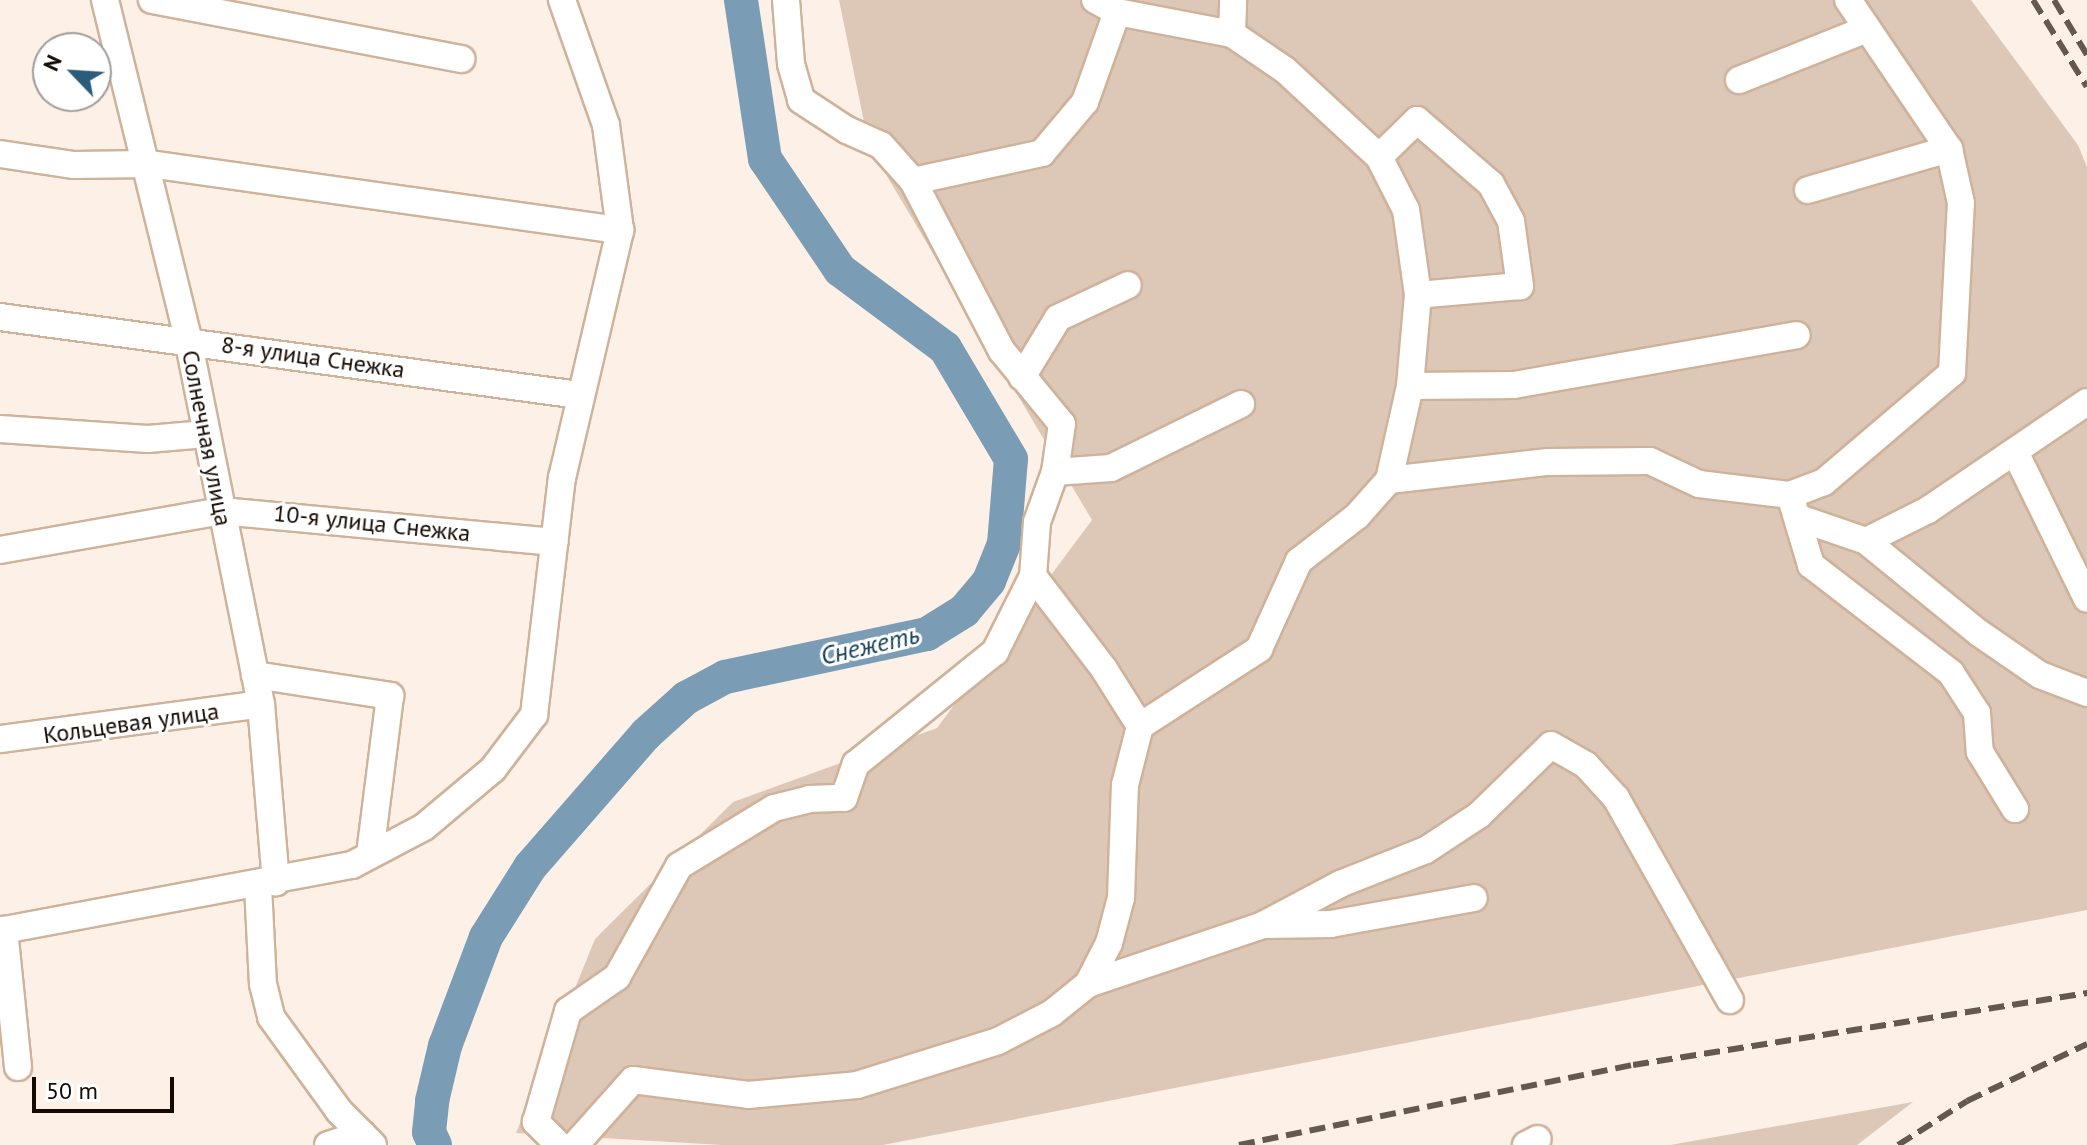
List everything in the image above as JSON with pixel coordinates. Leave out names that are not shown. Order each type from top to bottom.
[{"type":"street","name":"Солнечная улица","points":[[105,0],[149,164],[188,339],[261,704],[267,884],[263,984],[271,1017],[330,1100],[368,1140]]},
{"type":"street","points":[[152,0],[461,59]]},
{"type":"street","points":[[18,1067],[4,930],[267,884],[352,865],[424,827],[493,769],[534,715],[555,542],[579,395],[620,230],[606,125],[562,0]]},
{"type":"street","points":[[559,1145],[536,1122],[568,1011],[617,977],[679,866],[774,808],[844,798],[856,764],[995,652],[1033,576],[1037,522],[1055,472],[1062,424],[1022,377],[963,285],[913,181],[881,145],[847,130],[801,100],[791,64],[786,0]]},
{"type":"street","points":[[1232,34],[1233,0]]},
{"type":"street","points":[[1795,506],[1952,373],[1961,203],[1949,149],[1848,0]]},
{"type":"street","points":[[913,181],[1042,153],[1085,102],[1106,6],[1232,34],[1285,70],[1379,157],[1406,210],[1418,295],[1410,386],[1389,480],[1357,516],[1299,561],[1259,649],[1140,726],[1125,785],[1121,898],[1109,943],[1088,984]]},
{"type":"street","points":[[1739,80],[1867,29]]},
{"type":"street","points":[[1379,157],[1417,120],[1491,184],[1511,221],[1520,286],[1418,295]]},
{"type":"street","points":[[1808,190],[1949,149]]},
{"type":"street","points":[[0,154],[74,165],[149,164],[620,230]]},
{"type":"street","points":[[1022,377],[1058,318],[1128,285]]},
{"type":"street","name":"8-я улица Снежка","points":[[0,317],[133,338],[188,339],[579,395]]},
{"type":"street","points":[[1410,386],[1514,385],[1797,335]]},
{"type":"street","points":[[1866,541],[1928,510],[2016,454],[2087,402]]},
{"type":"street","points":[[1055,472],[1111,468],[1241,404]]},
{"type":"street","points":[[0,429],[148,439],[206,434]]},
{"type":"street","points":[[2016,454],[2087,599]]},
{"type":"street","points":[[1389,480],[1548,462],[1650,461],[1699,484],[1795,506],[1866,541],[1991,642],[2040,675],[2087,693]]},
{"type":"street","points":[[1795,506],[1811,565],[1951,673],[1977,713],[1980,752],[2015,809]]},
{"type":"street","name":"10-я улица Снежка","points":[[0,550],[221,511],[555,542]]},
{"type":"street","points":[[1033,576],[1104,669],[1140,726]]},
{"type":"street","points":[[255,675],[390,696],[370,855]]},
{"type":"street","name":"Кольцевая улица","points":[[0,739],[261,704]]},
{"type":"street","points":[[575,1145],[633,1080],[748,1095],[857,1085],[998,1041],[1052,1013],[1088,984],[1263,925],[1340,884],[1426,850],[1479,815],[1551,745],[1586,765],[1616,798],[1730,1000]]},
{"type":"street","points":[[1263,925],[1331,924],[1474,898]]},
{"type":"street","points":[[328,1145],[368,1140]]},
{"type":"shaded area","points":[[839,0],[1971,0],[2078,145],[2087,167],[2087,910],[883,1145],[722,1145],[516,1133],[595,939],[733,802],[937,728],[1092,520],[869,146]]},
{"type":"shaded area","points":[[1913,1102],[1857,1145],[1670,1145]]},
{"type":"waterway","name":"Снежеть","points":[[435,1145],[429,1132],[432,1101],[445,1046],[486,937],[530,867],[646,734],[686,698],[725,677],[927,634],[964,611],[989,581],[1004,544],[1011,459],[945,348],[840,270],[765,159],[741,0]]},
{"type":"railway","points":[[2033,0],[2087,87]]},
{"type":"railway","points":[[2054,0],[2087,55]]},
{"type":"railway","points":[[1239,1145],[1633,1065],[2087,993]]},
{"type":"railway","points":[[1898,1145],[1967,1101],[2087,1044]]}]
